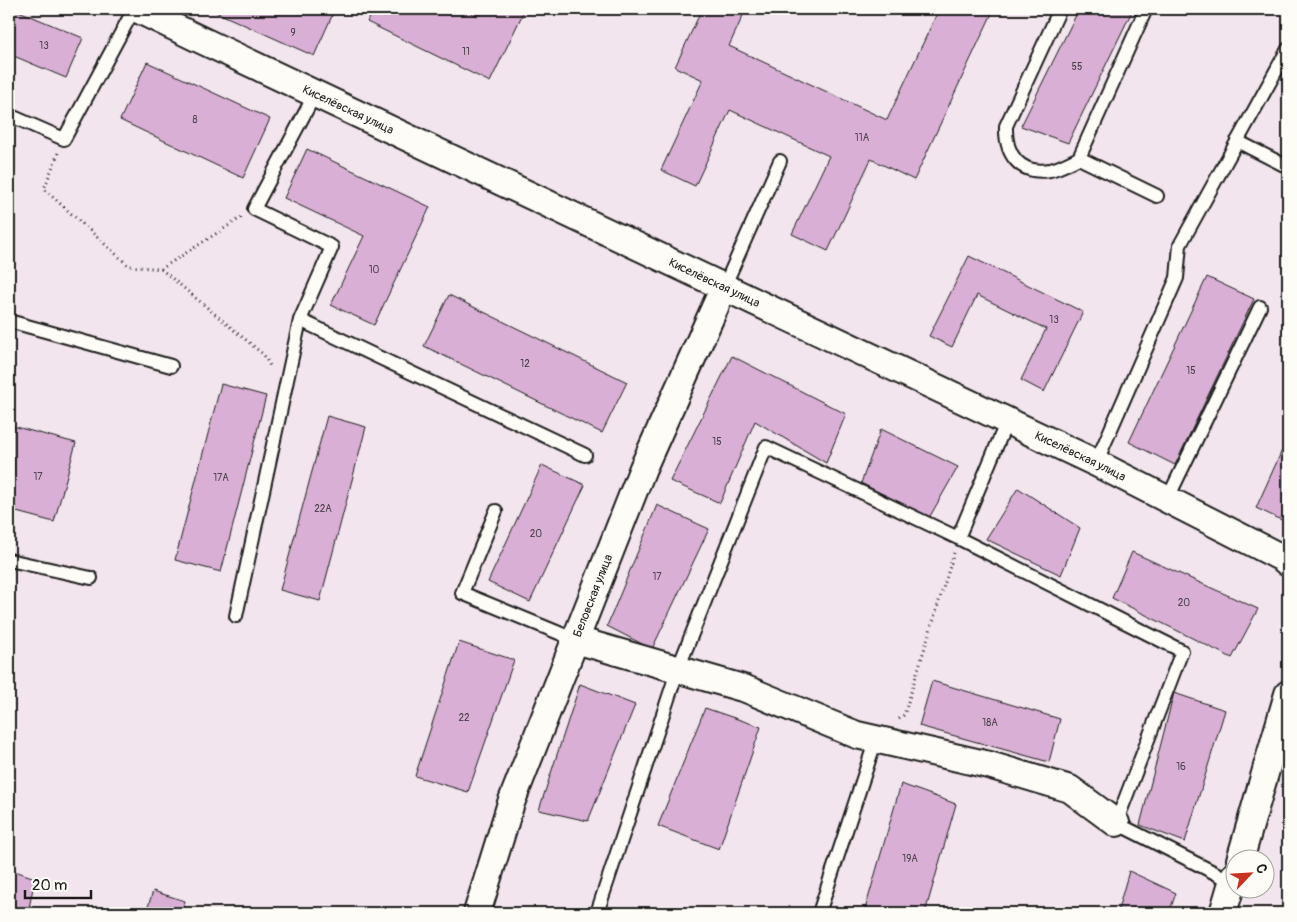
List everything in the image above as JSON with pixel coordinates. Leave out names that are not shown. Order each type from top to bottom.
[{"type":"street","name":"Киселёвская улица","points":[[136,9],[1096,463],[1287,561]]},
{"type":"street","name":"Беловская улица","points":[[477,913],[511,803],[643,468],[724,286]]},
{"type":"street","points":[[576,640],[746,689],[857,735],[989,765],[1070,789],[1116,823]]},
{"type":"street","points":[[1243,850],[1288,694]]},
{"type":"street","points":[[1223,913],[1227,900]]},
{"type":"lane","points":[[9,115],[64,138],[136,9]]},
{"type":"lane","points":[[1060,9],[1006,126],[1006,140],[1015,161],[1033,171],[1051,170],[1080,158],[1146,9]]},
{"type":"lane","points":[[1096,463],[1177,278],[1180,245],[1288,49]]},
{"type":"lane","points":[[236,616],[300,320],[332,247],[254,209],[314,94]]},
{"type":"lane","points":[[1238,141],[1288,167]]},
{"type":"lane","points":[[1080,158],[1157,196]]},
{"type":"lane","points":[[724,286],[780,161]]},
{"type":"lane","points":[[1167,500],[1260,307]]},
{"type":"lane","points":[[300,320],[585,455]]},
{"type":"lane","points":[[9,321],[171,366]]},
{"type":"lane","points":[[958,538],[1007,421]]},
{"type":"lane","points":[[598,913],[678,669],[766,447],[958,538],[1182,651],[1116,823],[1224,868]]},
{"type":"lane","points":[[496,511],[462,593],[576,640]]},
{"type":"lane","points":[[9,560],[91,578]]},
{"type":"lane","points":[[819,913],[876,739]]},
{"type":"path","points":[[64,138],[44,189],[129,266],[161,269],[264,355],[274,374],[290,365]]},
{"type":"path","points":[[161,269],[254,209]]},
{"type":"path","points":[[876,739],[904,715],[958,538]]},
{"type":"building","points":[[9,9],[14,9],[83,38],[66,78],[9,54]]},
{"type":"building","points":[[209,9],[335,9],[314,56]]},
{"type":"building","points":[[373,9],[462,9],[478,16],[481,9],[525,9],[490,82],[367,22]]},
{"type":"building","points":[[702,9],[746,9],[729,46],[887,120],[939,9],[994,9],[914,180],[871,159],[828,251],[792,234],[829,156],[730,110],[695,186],[661,170],[703,80],[675,67]]},
{"type":"building","points":[[1079,9],[1133,9],[1068,143],[1021,126]]},
{"type":"building","points":[[147,62],[270,119],[243,178],[120,120]]},
{"type":"building","points":[[307,149],[430,207],[374,325],[331,305],[364,236],[284,198]]},
{"type":"building","points":[[969,256],[1083,312],[1044,392],[1021,380],[1046,329],[977,295],[952,347],[929,336]]},
{"type":"building","points":[[1207,277],[1254,299],[1175,465],[1129,442]]},
{"type":"building","points":[[449,295],[627,382],[602,433],[424,346]]},
{"type":"building","points":[[732,356],[846,414],[826,463],[755,421],[720,503],[670,481]]},
{"type":"building","points":[[221,384],[266,396],[221,572],[175,560]]},
{"type":"building","points":[[327,416],[366,427],[320,601],[280,590]]},
{"type":"building","points":[[9,425],[76,443],[54,522],[9,510]]},
{"type":"building","points":[[881,429],[958,467],[929,518],[861,483]]},
{"type":"building","points":[[1288,437],[1288,523],[1256,508]]},
{"type":"building","points":[[542,465],[585,485],[530,602],[488,582]]},
{"type":"building","points":[[1018,488],[1080,528],[1061,575],[986,539]]},
{"type":"building","points":[[657,505],[709,529],[652,649],[607,626]]},
{"type":"building","points":[[1132,552],[1258,609],[1232,658],[1112,598]]},
{"type":"building","points":[[459,642],[514,660],[468,792],[415,776]]},
{"type":"building","points":[[932,681],[1060,719],[1049,762],[919,726]]},
{"type":"building","points":[[580,684],[635,705],[588,821],[539,810]]},
{"type":"building","points":[[1174,693],[1225,710],[1185,842],[1140,825]]},
{"type":"building","points":[[705,708],[761,727],[719,849],[658,826]]},
{"type":"building","points":[[901,784],[956,804],[925,913],[864,913]]},
{"type":"building","points":[[9,869],[35,878],[28,913],[9,913]]},
{"type":"building","points":[[1129,871],[1176,893],[1169,913],[1117,913]]},
{"type":"building","points":[[153,891],[185,901],[182,913],[146,913]]}]
